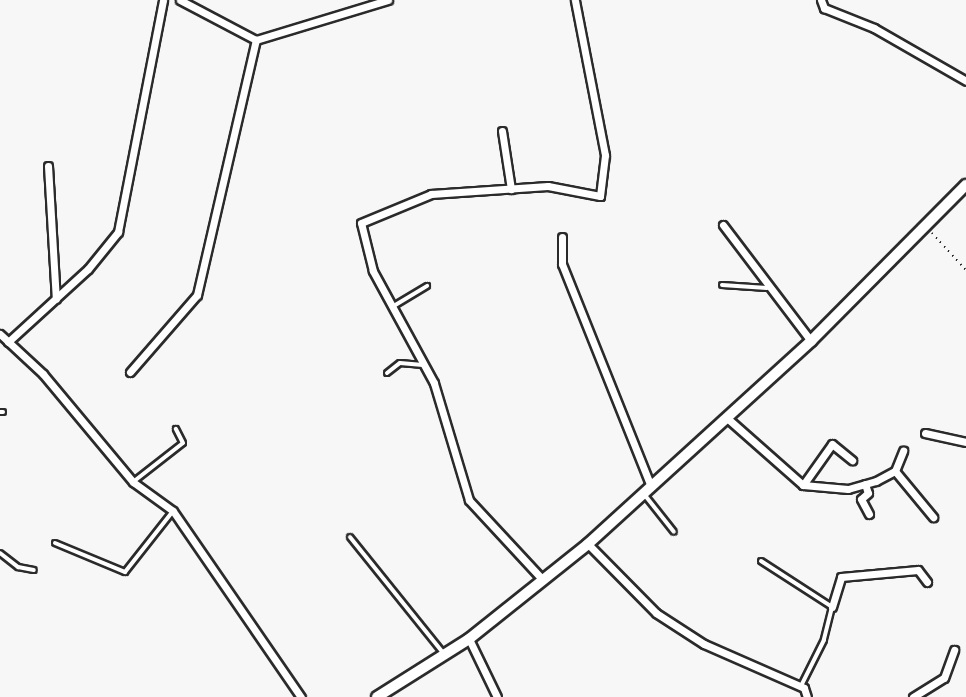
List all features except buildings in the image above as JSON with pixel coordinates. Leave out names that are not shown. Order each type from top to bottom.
[{"type":"street","points":[[8,342],[56,299],[118,232],[164,0]]},
{"type":"street","points":[[180,0],[256,40],[388,0]]},
{"type":"street","points":[[543,580],[470,500],[423,365],[373,271],[360,223],[431,194],[548,186],[600,196],[605,155],[575,0]]},
{"type":"street","points":[[821,0],[824,8],[874,28],[966,81]]},
{"type":"street","points":[[130,372],[197,295],[256,40]]},
{"type":"street","points":[[502,131],[511,189]]},
{"type":"street","points":[[48,166],[56,299]]},
{"type":"street","points":[[376,697],[469,639],[588,544],[811,341],[822,324],[927,228],[966,185]]},
{"type":"street","points":[[723,225],[767,288],[811,341]]},
{"type":"street","points":[[562,237],[562,264],[647,490]]},
{"type":"street","points":[[0,334],[43,374],[133,482],[173,512],[301,697]]},
{"type":"street","points":[[727,418],[803,485],[848,489],[865,484],[896,471],[903,451]]},
{"type":"street","points":[[925,433],[966,442]]},
{"type":"street","points":[[803,485],[832,444],[852,460]]},
{"type":"street","points":[[896,471],[933,517]]},
{"type":"street","points":[[865,484],[868,494],[861,499],[869,514]]},
{"type":"street","points":[[588,544],[656,613],[704,644],[800,687],[807,697]]},
{"type":"street","points":[[832,607],[841,577],[918,570],[927,582]]},
{"type":"street","points":[[469,639],[497,697]]},
{"type":"street","points":[[913,697],[944,678],[954,650]]},
{"type":"lane","points":[[722,285],[767,288]]},
{"type":"lane","points":[[392,308],[428,286]]},
{"type":"lane","points":[[387,373],[400,363],[423,365]]},
{"type":"lane","points":[[133,482],[183,443],[176,429]]},
{"type":"lane","points":[[647,490],[674,532]]},
{"type":"lane","points":[[55,543],[125,572],[173,512]]},
{"type":"lane","points":[[350,537],[444,654]]},
{"type":"lane","points":[[0,553],[18,567],[34,570]]},
{"type":"lane","points":[[761,561],[832,607],[824,640],[800,687]]},
{"type":"path","points":[[927,228],[966,270]]}]
